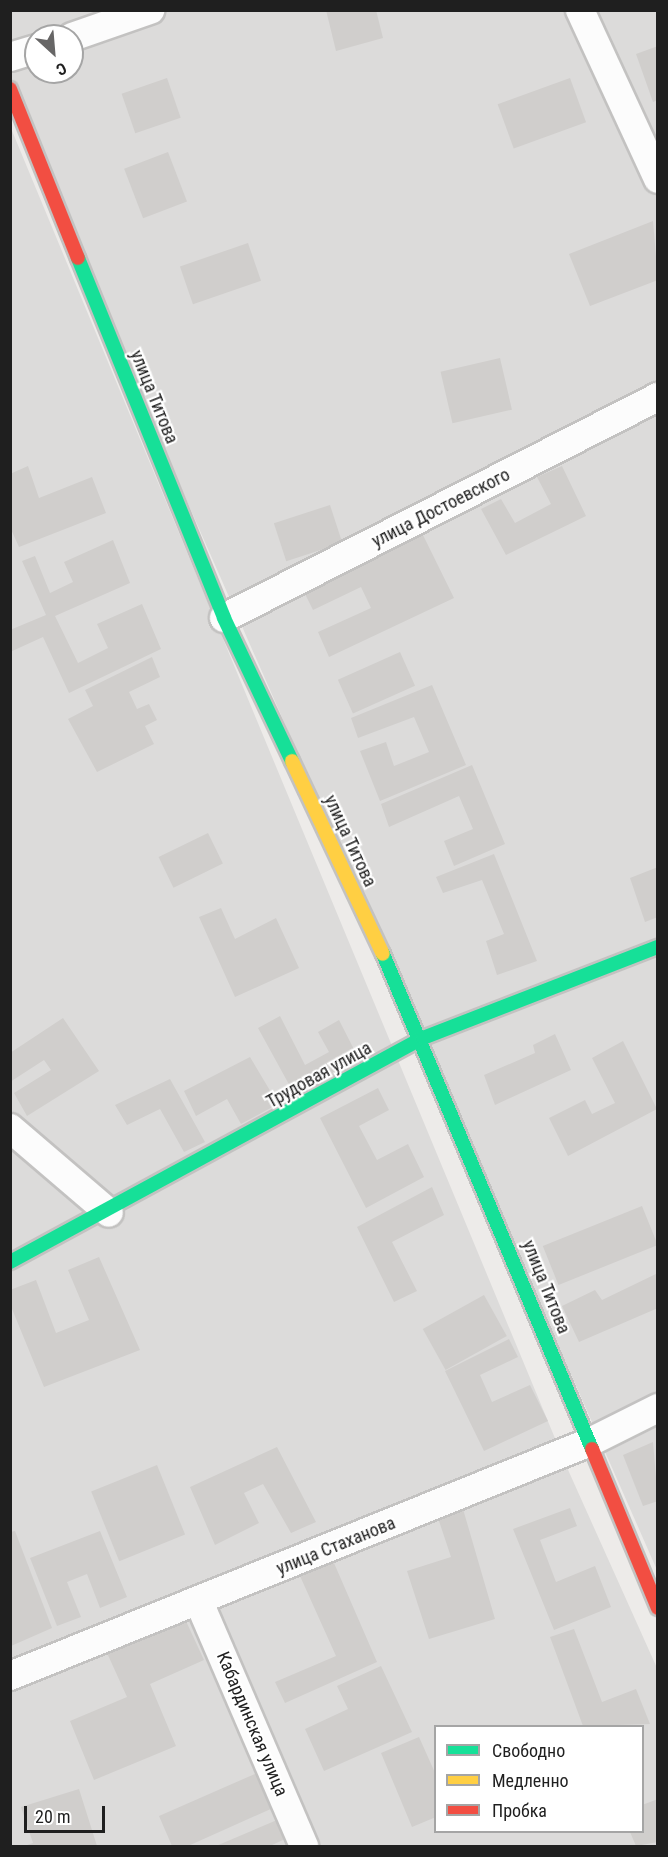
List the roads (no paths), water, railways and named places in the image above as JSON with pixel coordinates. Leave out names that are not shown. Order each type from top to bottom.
[{"type":"street","points":[[84,33],[150,10]]},
{"type":"street","points":[[580,10],[657,179]]},
{"type":"street","name":"улица Титова","points":[[10,89],[224,618],[423,1038],[657,1608]]},
{"type":"street","name":"улица Достоевского","points":[[224,618],[657,397]]},
{"type":"street","name":"Трудовая улица","points":[[10,1262],[109,1214],[423,1038],[657,946]]},
{"type":"street","points":[[10,1128],[109,1214]]},
{"type":"street","name":"улица Стаханова","points":[[10,1676],[199,1602],[590,1442],[657,1408]]},
{"type":"street","name":"Кабардинская улица","points":[[199,1602],[304,1846]]}]
